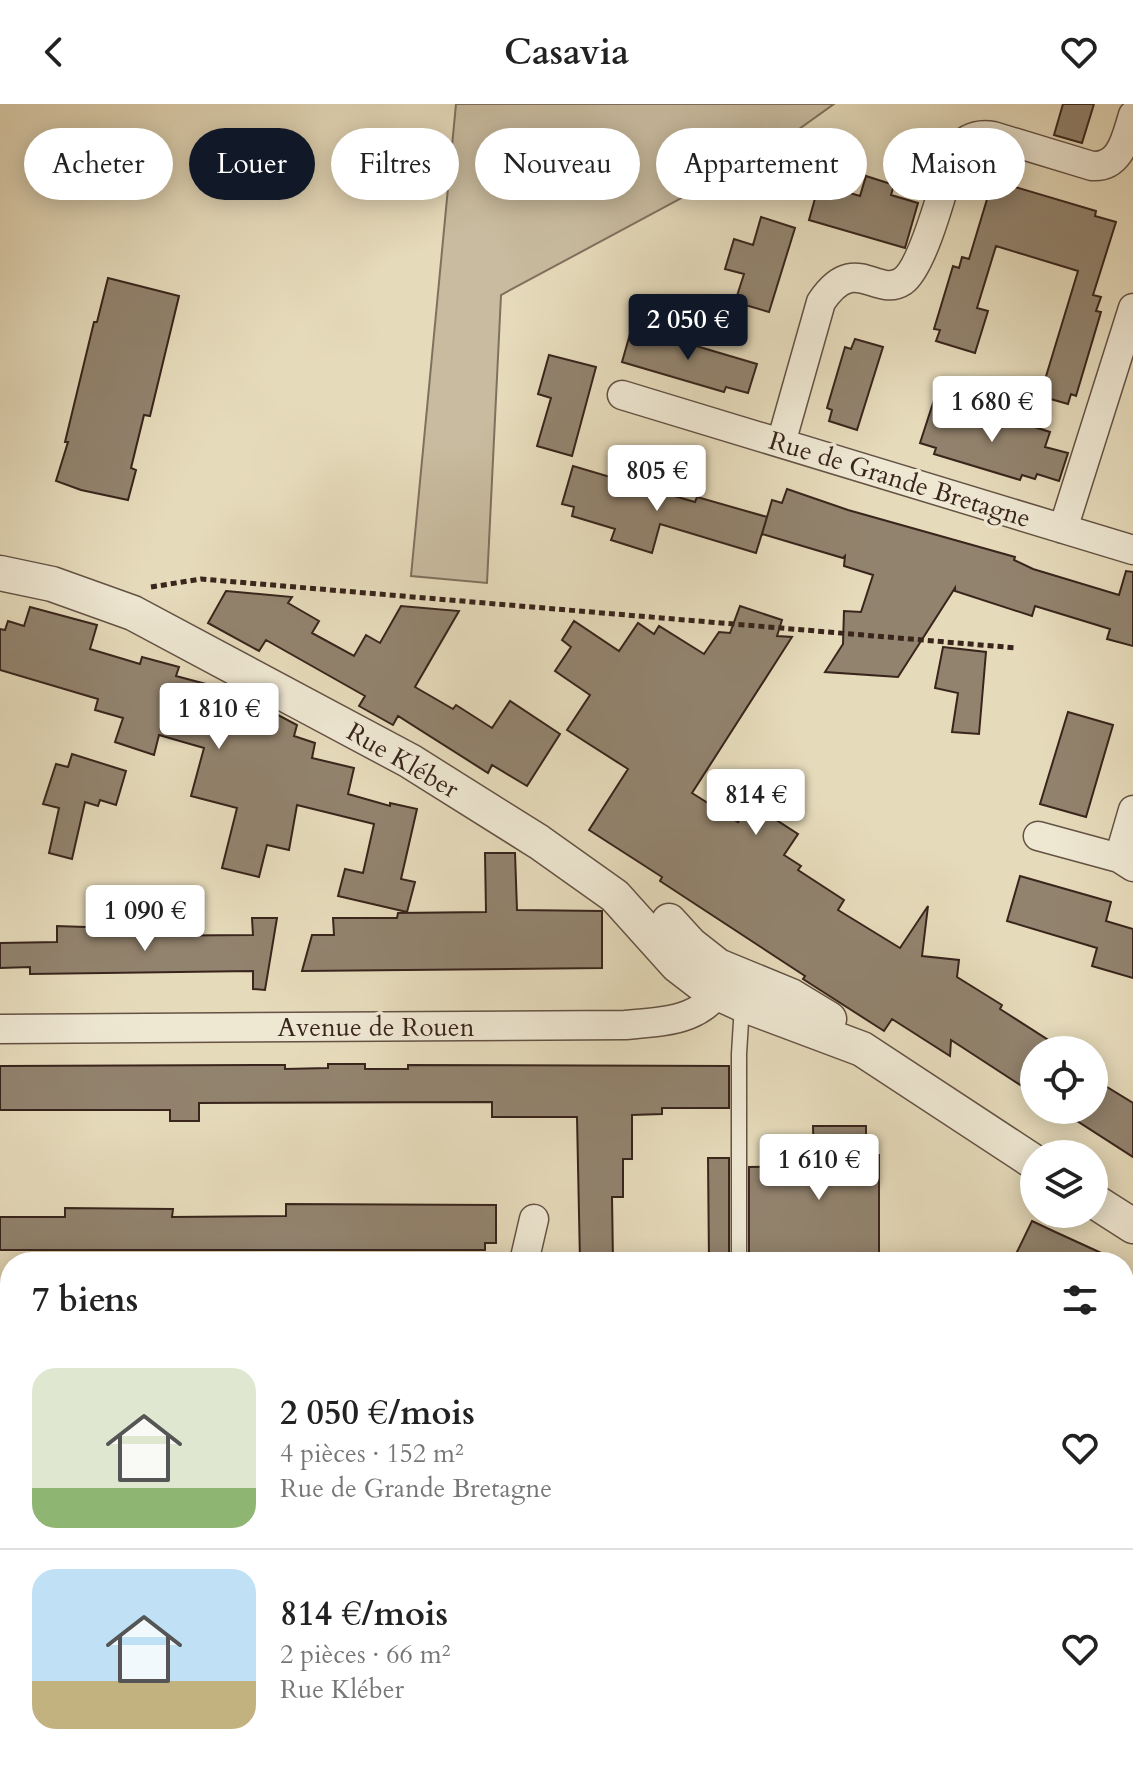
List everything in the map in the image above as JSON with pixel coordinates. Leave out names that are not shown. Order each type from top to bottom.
[{"type":"street","points":[[781,443],[821,302],[836,283],[846,278],[901,283],[916,267],[954,153],[961,143],[981,134],[993,136],[1102,167],[1117,156],[1133,115]]},
{"type":"street","points":[[1063,529],[1133,308]]},
{"type":"street","name":"Rue de Grande Bretagne","points":[[622,395],[1133,550]]},
{"type":"street","name":"Rue Kléber","points":[[0,573],[67,588],[133,613],[410,761],[539,842],[615,896],[677,965],[698,982],[731,991],[833,1036],[882,1062],[1020,1153]]},
{"type":"street","points":[[1038,836],[1126,862],[1133,810]]},
{"type":"street","name":"Avenue de Rouen","points":[[0,1029],[625,1025],[689,1016],[731,991]]},
{"type":"street","points":[[1108,1210],[1133,1226]]},
{"type":"street","points":[[526,1252],[534,1219]]},
{"type":"lane","points":[[731,991],[739,1054],[739,1252]]},
{"type":"path","points":[[151,587],[201,579],[1017,648]]},
{"type":"shaded area","points":[[456,104],[834,104],[800,128],[656,128],[656,200],[678,200],[501,295],[487,583],[411,576],[447,200],[459,200],[459,128],[454,128]]},
{"type":"building","points":[[1063,104],[1094,104],[1082,143],[1054,135]]},
{"type":"building","points":[[867,176],[883,181],[883,200],[918,203],[905,248],[809,220],[815,200],[867,200]]},
{"type":"building","points":[[1025,190],[1096,211],[1095,216],[1116,222],[1093,295],[1101,297],[1096,311],[1101,312],[1076,396],[1071,394],[1068,404],[1040,396],[1078,271],[996,246],[977,308],[988,311],[975,353],[936,341],[940,330],[934,329],[953,266],[959,268],[962,257],[969,259],[987,200],[1025,200]]},
{"type":"building","points":[[761,217],[795,228],[769,312],[735,302],[744,274],[725,269],[734,239],[753,245]]},
{"type":"building","points":[[108,278],[179,296],[150,416],[144,415],[131,468],[136,470],[128,500],[56,481],[68,442],[65,442],[94,322],[97,322]]},
{"type":"building","points":[[632,327],[757,364],[748,393],[726,387],[724,392],[622,362]]},
{"type":"building","points":[[855,339],[883,347],[857,430],[829,421],[832,410],[827,408],[845,347],[851,349]]},
{"type":"building","points":[[549,355],[596,367],[572,456],[537,446],[551,398],[538,394]]},
{"type":"building","points":[[934,400],[1021,427],[1022,423],[1050,432],[1045,447],[1068,453],[1059,481],[1037,474],[1035,479],[1022,475],[1020,480],[934,454],[936,448],[920,443]]},
{"type":"building","points":[[573,466],[695,502],[697,497],[767,517],[756,553],[660,524],[652,553],[611,540],[615,529],[572,516],[574,507],[562,504]]},
{"type":"building","points":[[787,489],[848,510],[1015,557],[1014,560],[1033,569],[1119,595],[1126,571],[1133,572],[1133,646],[1107,639],[1110,629],[1035,606],[1032,616],[955,591],[955,588],[898,677],[825,672],[843,644],[844,611],[861,612],[873,575],[844,566],[845,556],[843,558],[762,534],[772,500],[782,503]]},
{"type":"building","points":[[226,591],[292,597],[288,603],[319,621],[312,633],[354,656],[366,635],[380,643],[401,606],[459,611],[415,687],[453,709],[456,705],[492,728],[510,701],[560,734],[527,786],[492,765],[488,773],[398,716],[393,725],[359,706],[365,696],[266,640],[259,651],[208,623]]},
{"type":"building","points":[[740,606],[782,620],[777,636],[792,637],[692,793],[738,822],[750,803],[798,834],[784,855],[801,866],[798,870],[844,900],[838,910],[900,948],[928,906],[922,956],[959,960],[957,977],[1002,1005],[1000,1009],[1042,1036],[1020,1036],[1020,1085],[951,1040],[950,1056],[892,1019],[884,1031],[803,979],[805,976],[660,881],[662,877],[589,830],[628,769],[567,730],[590,695],[555,671],[571,647],[562,640],[574,621],[619,651],[638,623],[654,634],[659,626],[704,654],[719,632],[730,633]]},
{"type":"building","points":[[30,607],[97,625],[90,649],[140,664],[142,657],[179,667],[176,676],[221,688],[218,698],[262,711],[263,707],[297,725],[294,736],[315,743],[312,758],[354,768],[348,794],[390,806],[390,803],[417,809],[401,879],[415,882],[407,912],[338,896],[345,869],[363,873],[374,824],[297,805],[289,850],[267,845],[259,877],[222,868],[237,808],[191,796],[204,748],[159,735],[154,755],[115,742],[123,718],[95,710],[98,699],[0,670],[0,629],[5,630],[8,621],[24,626]]},
{"type":"building","points":[[943,647],[986,652],[979,734],[952,732],[958,693],[935,688]]},
{"type":"building","points":[[1068,712],[1113,725],[1086,817],[1040,804]]},
{"type":"building","points":[[72,754],[126,771],[116,805],[100,800],[98,806],[85,802],[72,859],[49,853],[59,808],[43,804],[56,764],[68,767]]},
{"type":"building","points":[[485,853],[515,853],[517,910],[602,911],[602,968],[302,971],[312,935],[334,935],[333,918],[397,918],[398,913],[486,912]]},
{"type":"building","points":[[1020,876],[1111,902],[1106,921],[1133,929],[1133,978],[1092,966],[1097,948],[1007,921]]},
{"type":"building","points":[[252,918],[277,918],[265,990],[253,989],[253,971],[30,974],[30,967],[0,968],[0,943],[57,942],[57,926],[115,928],[115,936],[253,935]]},
{"type":"building","points":[[328,1064],[365,1064],[365,1069],[408,1069],[408,1065],[729,1066],[729,1108],[662,1108],[662,1114],[632,1115],[632,1159],[623,1159],[623,1197],[612,1197],[613,1252],[580,1252],[577,1117],[492,1117],[492,1102],[199,1103],[199,1121],[170,1121],[170,1110],[0,1110],[0,1066],[285,1065],[285,1069],[328,1068]]},
{"type":"building","points":[[1108,1088],[1133,1103],[1133,1157],[1082,1124],[1108,1124]]},
{"type":"building","points":[[813,1126],[866,1126],[866,1155],[879,1155],[879,1252],[749,1252],[749,1167],[814,1166]]},
{"type":"building","points":[[708,1158],[729,1158],[729,1252],[709,1252]]},
{"type":"building","points":[[286,1204],[496,1205],[496,1243],[485,1243],[485,1250],[0,1250],[0,1217],[65,1217],[65,1208],[173,1209],[172,1217],[286,1216]]},
{"type":"building","points":[[1029,1228],[1047,1228],[1099,1252],[1017,1252]]}]
